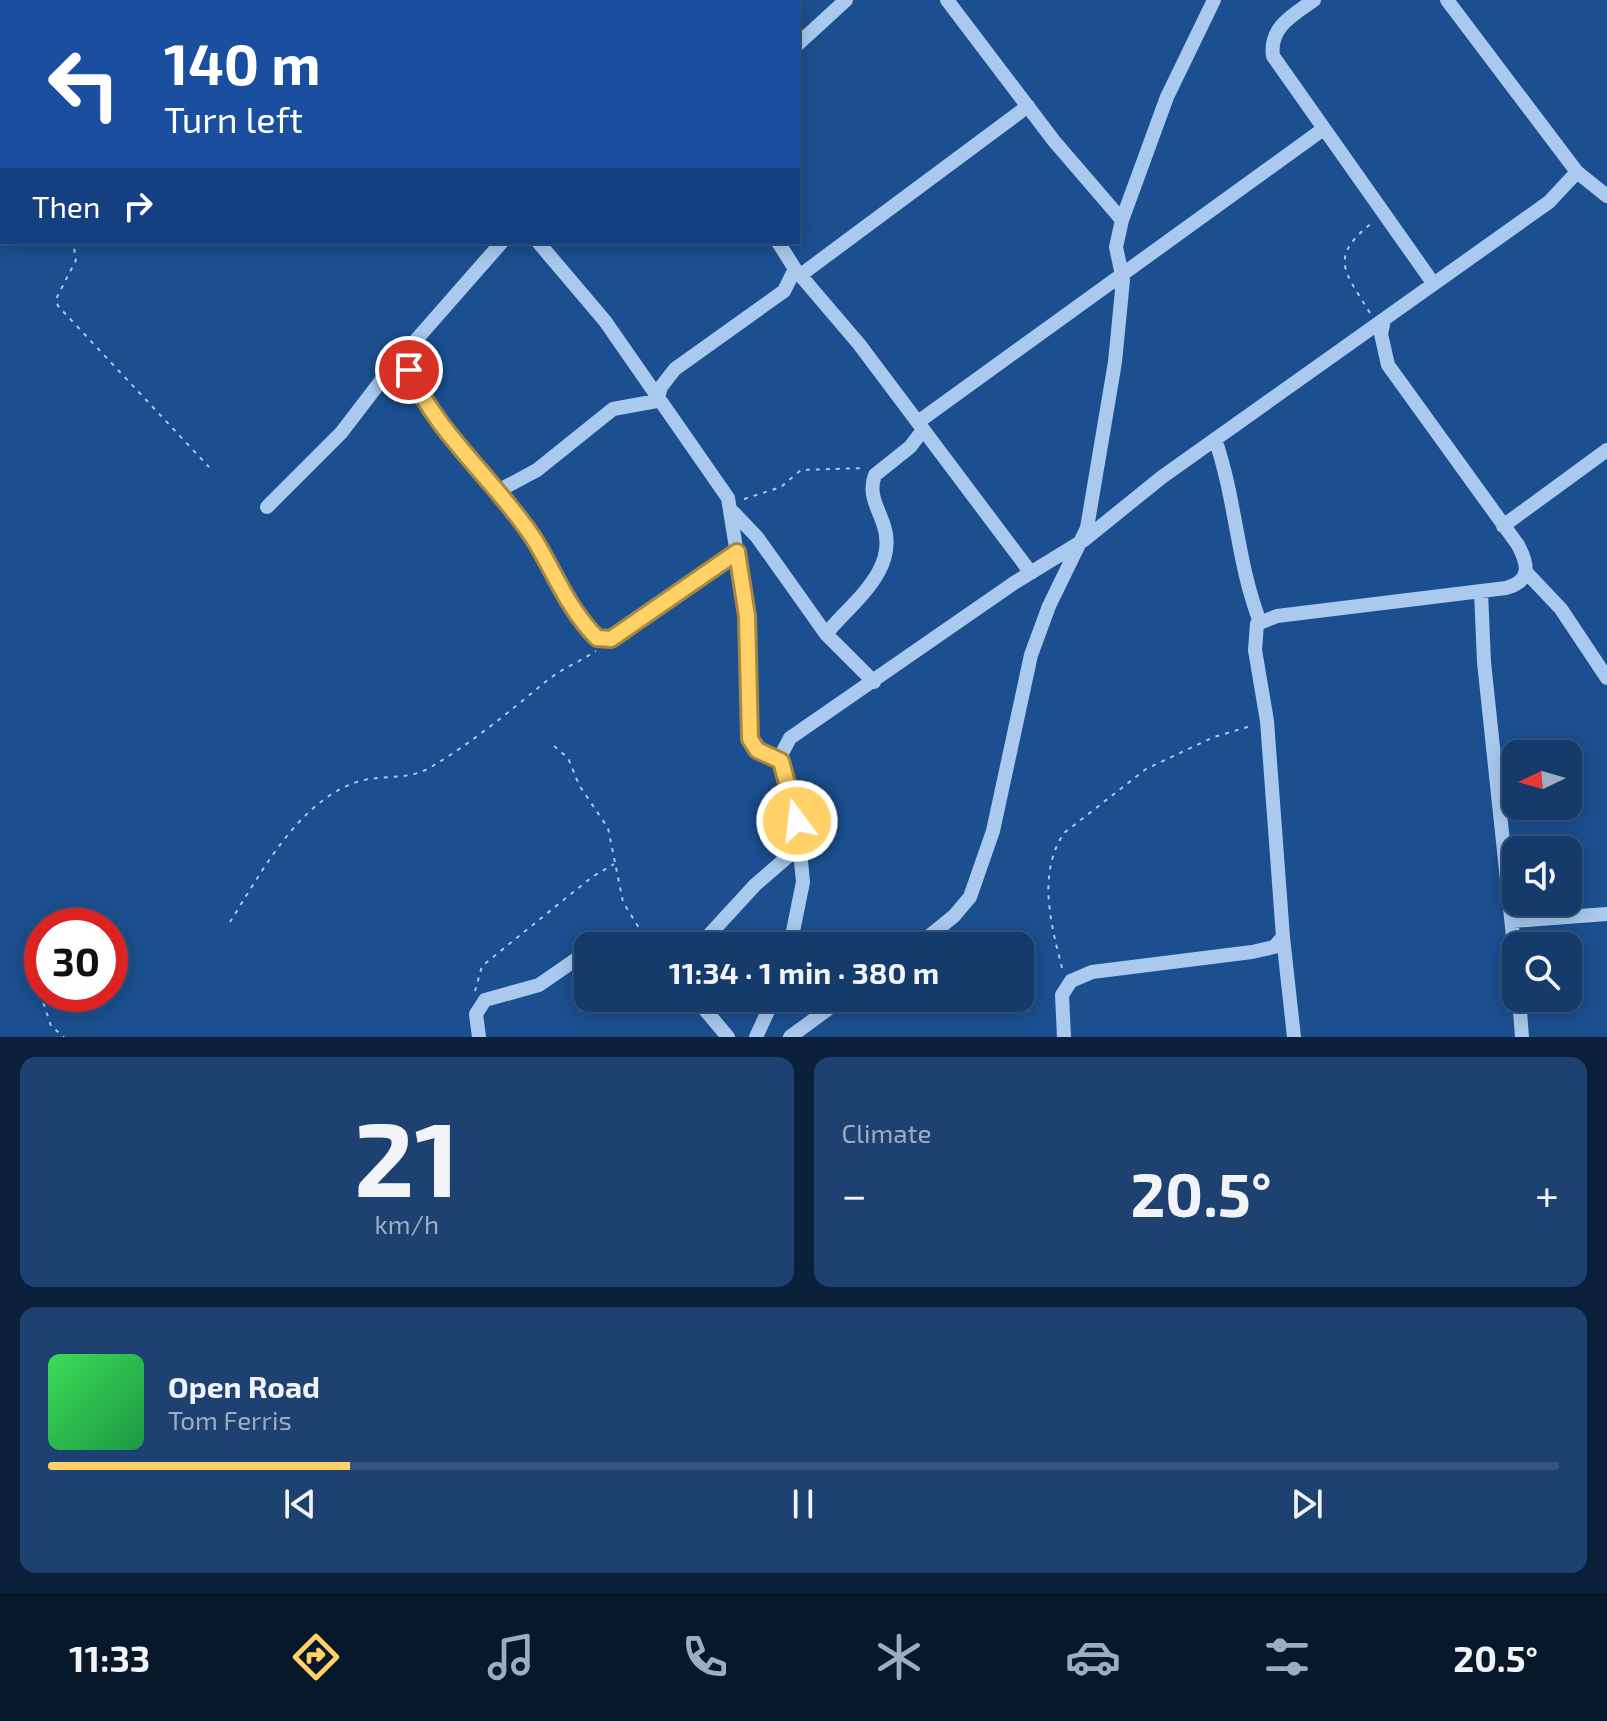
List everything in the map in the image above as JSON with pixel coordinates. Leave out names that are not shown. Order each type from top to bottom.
[{"type":"street","points":[[800,42],[846,0]]},
{"type":"street","points":[[947,0],[1028,106],[1122,220]]},
{"type":"street","points":[[934,932],[970,897],[1006,784],[1031,655],[1049,606],[1084,540],[1115,362],[1123,274],[1116,254],[1122,220],[1167,97],[1214,0]]},
{"type":"street","points":[[1314,0],[1278,29],[1272,52],[1277,64],[1433,283]]},
{"type":"street","points":[[1447,0],[1577,172],[1607,196]]},
{"type":"street","points":[[657,401],[661,387],[675,369],[784,291],[798,272],[1028,106]]},
{"type":"street","points":[[826,634],[870,586],[885,560],[888,535],[872,483],[881,466],[910,447],[920,426],[1322,130]]},
{"type":"street","points":[[793,932],[803,882],[800,846],[781,761],[783,747],[790,738],[1084,540],[1215,439],[1549,202],[1577,172]]},
{"type":"street","points":[[267,507],[341,433],[500,244]]},
{"type":"street","points":[[540,244],[605,321],[657,401],[715,477],[731,508],[757,537],[826,634],[874,682]]},
{"type":"street","points":[[779,244],[1031,573]]},
{"type":"street","points":[[1380,322],[1388,365],[1523,553],[1527,573],[1561,609],[1607,678]]},
{"type":"street","points":[[404,355],[426,402],[534,540],[564,596],[593,634],[606,640],[737,552]]},
{"type":"street","points":[[498,491],[537,470],[613,409],[657,401]]},
{"type":"street","points":[[1215,439],[1232,496],[1247,586],[1260,622],[1254,636],[1267,721],[1283,937],[1294,1037]]},
{"type":"street","points":[[1503,526],[1607,450]]},
{"type":"street","points":[[731,508],[747,616],[750,739],[757,750],[781,761]]},
{"type":"street","points":[[1260,622],[1277,616],[1481,592],[1520,584],[1527,573]]},
{"type":"street","points":[[1481,592],[1484,662],[1513,932]]},
{"type":"street","points":[[712,932],[755,885],[800,846]]},
{"type":"street","points":[[1512,921],[1607,914]]},
{"type":"street","points":[[1064,1037],[1061,1004],[1067,984],[1092,972],[1252,952],[1274,947],[1283,937]]},
{"type":"street","points":[[479,1037],[476,1014],[485,1000],[539,985],[574,961]]},
{"type":"street","points":[[707,1012],[728,1037]]},
{"type":"street","points":[[756,1037],[768,1012]]},
{"type":"street","points":[[790,1037],[824,1012]]},
{"type":"street","points":[[1520,1012],[1522,1037]]},
{"type":"path","points":[[1380,322],[1356,290],[1344,256],[1349,242],[1386,213]]},
{"type":"path","points":[[69,244],[74,248],[76,260],[56,299],[58,306],[209,467]]},
{"type":"path","points":[[731,508],[781,487],[801,470],[881,466]]},
{"type":"path","points":[[230,922],[289,836],[309,813],[340,790],[363,780],[401,778],[428,769],[606,640]]},
{"type":"path","points":[[1067,984],[1047,888],[1055,847],[1064,833],[1146,769],[1214,737],[1267,721]]},
{"type":"path","points":[[554,746],[568,758],[579,785],[608,828],[623,902],[640,932]]},
{"type":"path","points":[[478,1007],[474,985],[482,966],[592,877],[615,864]]},
{"type":"path","points":[[46,1012],[51,1026],[64,1037]]},
{"type":"route","points":[[409,370],[426,402],[534,540],[564,596],[597,638],[611,639],[737,552],[747,616],[750,739],[757,750],[781,761],[797,821]]}]
